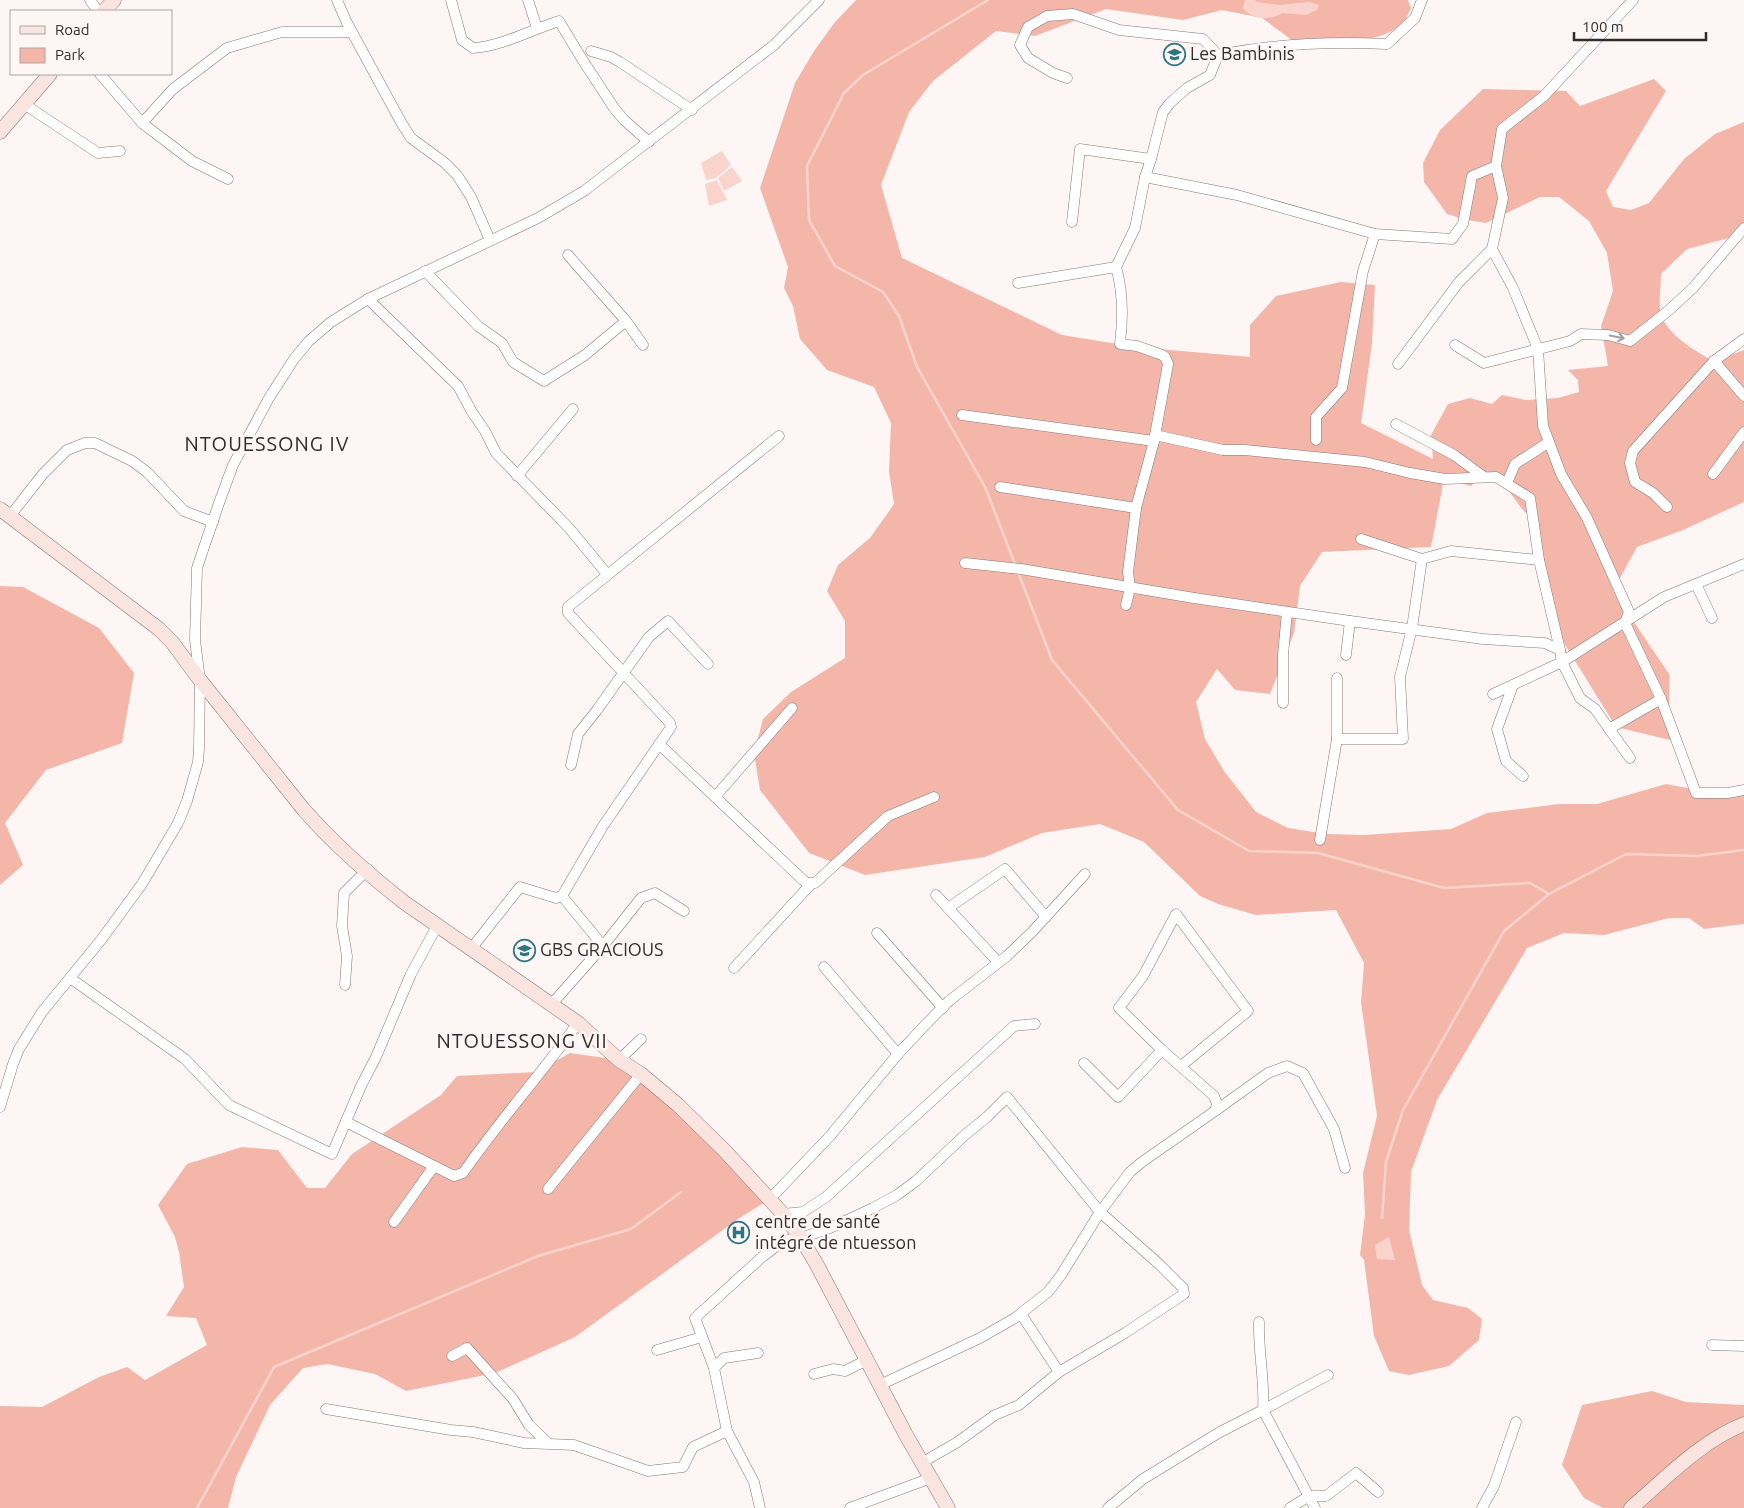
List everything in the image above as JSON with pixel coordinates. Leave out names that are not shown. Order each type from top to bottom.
[{"type":"street","points":[[105,10],[114,0]]},
{"type":"street","points":[[337,0],[351,32],[374,75],[411,138],[445,162],[457,175],[471,197],[490,240]]},
{"type":"street","points":[[451,0],[462,40],[473,48],[491,45],[559,21],[614,108],[649,142]]},
{"type":"street","points":[[528,0],[537,28]]},
{"type":"street","points":[[0,1107],[12,1064],[19,1049],[42,1012],[101,940],[142,884],[178,823],[188,802],[198,762],[200,680],[195,640],[197,568],[233,465],[269,398],[294,359],[309,341],[331,322],[368,299],[538,218],[570,200],[692,110],[774,45],[819,0]]},
{"type":"street","points":[[1218,55],[1256,47],[1352,42],[1387,44],[1415,18],[1422,0]]},
{"type":"street","points":[[1398,364],[1459,282],[1492,249],[1503,198],[1496,166],[1502,129],[1544,96],[1632,0]]},
{"type":"street","points":[[1067,78],[1053,73],[1028,58],[1020,46],[1028,27],[1047,16],[1073,14],[1119,30],[1203,39],[1218,55]]},
{"type":"street","points":[[142,124],[173,89],[226,48],[282,32],[351,32]]},
{"type":"street","points":[[591,51],[620,62],[692,110]]},
{"type":"street","points":[[1126,606],[1130,588],[1128,572],[1136,508],[1155,438],[1168,364],[1162,355],[1137,346],[1120,344],[1122,327],[1119,279],[1116,267],[1135,228],[1163,112],[1187,88],[1210,75],[1218,55]]},
{"type":"street","points":[[0,132],[49,75]]},
{"type":"street","points":[[101,75],[142,124],[192,161],[228,179]]},
{"type":"street","points":[[24,104],[98,153],[120,151]]},
{"type":"street","points":[[1072,222],[1080,149],[1151,159]]},
{"type":"street","points":[[1146,177],[1237,195],[1375,234],[1452,239],[1462,224],[1472,176],[1496,166]]},
{"type":"street","points":[[1455,345],[1484,363],[1570,341],[1581,334],[1608,335],[1630,340],[1668,311],[1693,288],[1744,228]]},
{"type":"street","points":[[1316,440],[1316,417],[1342,388],[1363,271],[1375,234]]},
{"type":"street","points":[[1492,249],[1513,288],[1538,349],[1543,426],[1561,474],[1587,518],[1629,612],[1625,623],[1662,699],[1696,793],[1728,793],[1744,790]]},
{"type":"street","points":[[568,254],[626,321],[643,345]]},
{"type":"street","points":[[1018,283],[1116,267]]},
{"type":"street","points":[[425,271],[478,326],[502,344],[513,362],[544,381],[585,355],[626,321]]},
{"type":"street","points":[[368,299],[458,386],[496,453],[569,528],[607,574]]},
{"type":"street","points":[[1667,507],[1653,493],[1635,482],[1630,463],[1633,451],[1714,360],[1744,339]]},
{"type":"street","points":[[1714,360],[1744,396]]},
{"type":"street","points":[[517,476],[573,409]]},
{"type":"street","points":[[962,415],[1155,438],[1224,450],[1245,450],[1365,462],[1410,473],[1445,478],[1496,477],[1530,498],[1538,560],[1562,662],[1580,698],[1595,709],[1630,758]]},
{"type":"street","points":[[1396,424],[1454,455],[1484,477]]},
{"type":"street","points":[[1713,474],[1744,432]]},
{"type":"street","points":[[471,949],[520,887],[556,898],[562,896],[603,826],[671,727],[670,723],[567,611],[568,606],[779,436]]},
{"type":"street","points":[[213,522],[179,507],[147,472],[132,461],[95,443],[85,442],[67,450],[5,512],[159,629],[172,642],[304,810],[367,870],[405,903],[578,1023],[620,1060],[641,1074],[678,1105],[725,1151],[770,1199],[801,1238],[906,1435],[923,1462],[944,1506]]},
{"type":"street","points":[[1507,483],[1515,464],[1549,442]]},
{"type":"street","points":[[1000,487],[1136,508]]},
{"type":"street","points":[[1362,540],[1422,559],[1451,551],[1538,560]]},
{"type":"street","points":[[1337,739],[1403,739],[1400,677],[1412,628],[1422,559]]},
{"type":"street","points":[[965,563],[1015,568],[1130,588],[1350,621],[1484,639],[1544,643],[1560,650]]},
{"type":"street","points":[[1493,694],[1562,662],[1664,597],[1744,564]]},
{"type":"street","points":[[1696,584],[1712,618]]},
{"type":"street","points":[[1283,703],[1283,655],[1286,612]]},
{"type":"street","points":[[571,765],[578,734],[649,637],[668,621],[708,664]]},
{"type":"street","points":[[1346,655],[1350,621]]},
{"type":"street","points":[[1320,840],[1337,739],[1338,678]]},
{"type":"street","points":[[1513,685],[1497,729],[1506,761],[1523,776]]},
{"type":"street","points":[[1609,729],[1662,699]]},
{"type":"street","points":[[715,797],[792,708]]},
{"type":"street","points":[[659,744],[804,880],[811,884]]},
{"type":"street","points":[[734,968],[811,884],[815,883],[888,816],[934,797]]},
{"type":"street","points":[[948,908],[1005,869],[1046,917]]},
{"type":"street","points":[[345,984],[347,956],[342,926],[344,893],[367,870]]},
{"type":"street","points":[[770,1199],[830,1136],[898,1054],[943,1008],[1032,932],[1085,874]]},
{"type":"street","points":[[551,1005],[603,946],[641,898],[655,893],[684,911]]},
{"type":"street","points":[[936,895],[998,962]]},
{"type":"street","points":[[562,896],[603,946]]},
{"type":"street","points":[[1181,1066],[1248,1011],[1176,914],[1143,976],[1119,1008],[1162,1050],[1214,1096],[1217,1104],[1215,1111]]},
{"type":"street","points":[[70,978],[185,1059],[229,1105],[332,1154],[411,974],[438,926]]},
{"type":"street","points":[[877,932],[943,1008]]},
{"type":"street","points":[[824,967],[898,1054]]},
{"type":"street","points":[[346,1122],[454,1176],[463,1173],[490,1135],[578,1023]]},
{"type":"street","points":[[783,1214],[803,1212],[826,1197],[1014,1026],[1035,1024]]},
{"type":"street","points":[[620,1060],[641,1039]]},
{"type":"street","points":[[1084,1063],[1118,1097],[1162,1050]]},
{"type":"street","points":[[880,1385],[963,1347],[1021,1314],[1048,1292],[1061,1275],[1100,1212],[1130,1172],[1268,1073],[1287,1066],[1303,1073],[1334,1129],[1346,1168]]},
{"type":"street","points":[[548,1189],[641,1074]]},
{"type":"street","points":[[760,1508],[754,1482],[727,1431],[714,1368],[695,1318],[762,1257],[778,1245],[787,1240],[801,1238],[850,1220],[897,1196],[1007,1097],[1100,1212],[1159,1264],[1183,1288],[1184,1294],[1125,1333],[1059,1372],[1020,1405],[995,1415],[956,1443],[923,1462]]},
{"type":"street","points":[[394,1222],[434,1166]]},
{"type":"street","points":[[1021,1314],[1059,1372]]},
{"type":"street","points":[[1259,1322],[1264,1397],[1263,1410],[1315,1508]]},
{"type":"street","points":[[657,1350],[702,1337]]},
{"type":"street","points":[[1712,1345],[1744,1346]]},
{"type":"street","points":[[452,1356],[467,1348],[513,1399],[529,1425],[548,1443]]},
{"type":"street","points":[[714,1368],[724,1358],[758,1353]]},
{"type":"street","points":[[814,1374],[833,1369],[845,1370],[867,1360]]},
{"type":"street","points":[[1108,1508],[1143,1479],[1220,1432],[1328,1374]]},
{"type":"street","points":[[326,1409],[473,1432],[524,1443],[574,1445],[648,1471],[683,1467],[693,1447],[727,1431]]},
{"type":"street","points":[[1482,1508],[1494,1486],[1516,1422]]},
{"type":"street","points":[[1631,1508],[1691,1456],[1728,1430],[1744,1424]]},
{"type":"street","points":[[1290,1508],[1309,1496],[1326,1496],[1356,1473],[1378,1492]]},
{"type":"street","points":[[850,1508],[930,1478]]},
{"type":"green space","points":[[856,0],[1408,0],[1411,8],[1404,22],[1383,35],[1355,42],[1300,46],[1262,18],[1222,10],[1183,20],[1106,9],[1035,36],[996,31],[933,81],[909,112],[881,185],[902,258],[1062,335],[1136,347],[1250,357],[1250,325],[1276,296],[1341,282],[1375,285],[1372,343],[1361,423],[1433,459],[1431,435],[1448,404],[1470,398],[1492,404],[1502,395],[1526,400],[1558,398],[1579,392],[1578,380],[1568,370],[1608,366],[1601,326],[1613,291],[1607,253],[1589,221],[1559,197],[1540,197],[1486,223],[1447,214],[1424,182],[1423,163],[1440,130],[1483,89],[1566,91],[1580,106],[1654,79],[1666,91],[1606,191],[1613,207],[1631,210],[1649,203],[1684,159],[1715,134],[1744,122],[1744,234],[1687,249],[1661,274],[1660,309],[1662,317],[1673,333],[1698,352],[1714,361],[1744,350],[1744,502],[1683,530],[1637,547],[1613,591],[1669,674],[1670,740],[1616,727],[1554,627],[1538,525],[1522,509],[1495,472],[1482,474],[1471,486],[1444,479],[1431,547],[1322,552],[1300,586],[1294,633],[1270,694],[1235,690],[1217,669],[1196,702],[1205,739],[1224,771],[1256,812],[1288,828],[1326,834],[1364,835],[1451,829],[1487,813],[1559,804],[1597,804],[1666,784],[1703,791],[1744,789],[1744,924],[1704,929],[1689,918],[1669,918],[1604,935],[1564,933],[1527,948],[1437,1100],[1411,1172],[1409,1230],[1422,1285],[1433,1300],[1468,1308],[1482,1319],[1479,1340],[1449,1366],[1409,1375],[1389,1371],[1374,1336],[1364,1260],[1360,1255],[1365,1214],[1363,1173],[1377,1116],[1361,1002],[1364,963],[1336,910],[1256,915],[1218,904],[1200,896],[1144,842],[1100,824],[1042,833],[985,857],[865,875],[809,853],[760,790],[754,753],[763,719],[791,692],[845,658],[845,621],[827,591],[838,565],[870,538],[894,504],[889,471],[891,423],[874,387],[827,370],[800,339],[793,306],[784,288],[788,267],[760,188],[795,83],[814,51],[835,22]]},
{"type":"green space","points":[[0,586],[23,587],[99,628],[134,673],[122,743],[46,770],[5,823],[23,865],[0,885]]},
{"type":"green space","points":[[570,1053],[619,1060],[770,1199],[738,1219],[575,1337],[495,1373],[406,1391],[375,1374],[327,1364],[303,1368],[270,1405],[236,1477],[228,1508],[0,1508],[0,1406],[42,1407],[99,1377],[127,1367],[145,1380],[207,1345],[196,1318],[166,1316],[184,1287],[175,1237],[158,1205],[187,1164],[242,1147],[278,1150],[307,1188],[325,1188],[352,1154],[441,1095],[457,1076],[536,1072]]},
{"type":"green space","points":[[1652,1391],[1686,1402],[1744,1405],[1744,1508],[1603,1508],[1584,1498],[1562,1465],[1582,1405]]},
{"type":"shaded area","points":[[1245,0],[1280,5],[1309,2],[1319,5],[1317,10],[1306,15],[1282,13],[1277,16],[1261,18],[1251,15],[1243,8]]},
{"type":"shaded area","points":[[722,151],[731,165],[716,178],[706,180],[701,163]]},
{"type":"shaded area","points":[[732,167],[742,181],[724,191],[718,178]]},
{"type":"shaded area","points":[[717,180],[727,200],[709,206],[705,184]]},
{"type":"shaded area","points":[[1389,1237],[1395,1260],[1377,1259],[1375,1245]]},
{"type":"waterway","points":[[988,0],[863,75],[844,93],[807,166],[809,220],[835,266],[883,292],[899,316],[917,367],[985,487],[1015,564]]},
{"type":"waterway","points":[[1018,572],[1052,660],[1178,810],[1249,851],[1318,853],[1444,888],[1530,883],[1549,894]]},
{"type":"waterway","points":[[1382,1218],[1386,1162],[1403,1110],[1504,931],[1549,894],[1626,854],[1697,856],[1744,850]]},
{"type":"waterway","points":[[197,1508],[274,1367],[538,1256],[631,1229],[681,1192]]},
{"type":"place","name":"Les Bambinis","points":[[1174,54]]},
{"type":"place","name":"GBS GRACIOUS","points":[[524,950]]},
{"type":"place","name":"centre de santé intégré de ntuesson","points":[[739,1232]]},
{"type":"district","name":"NTOUESSONG IV","points":[[267,444]]},
{"type":"district","name":"NTOUESSONG VII","points":[[522,1041]]}]
